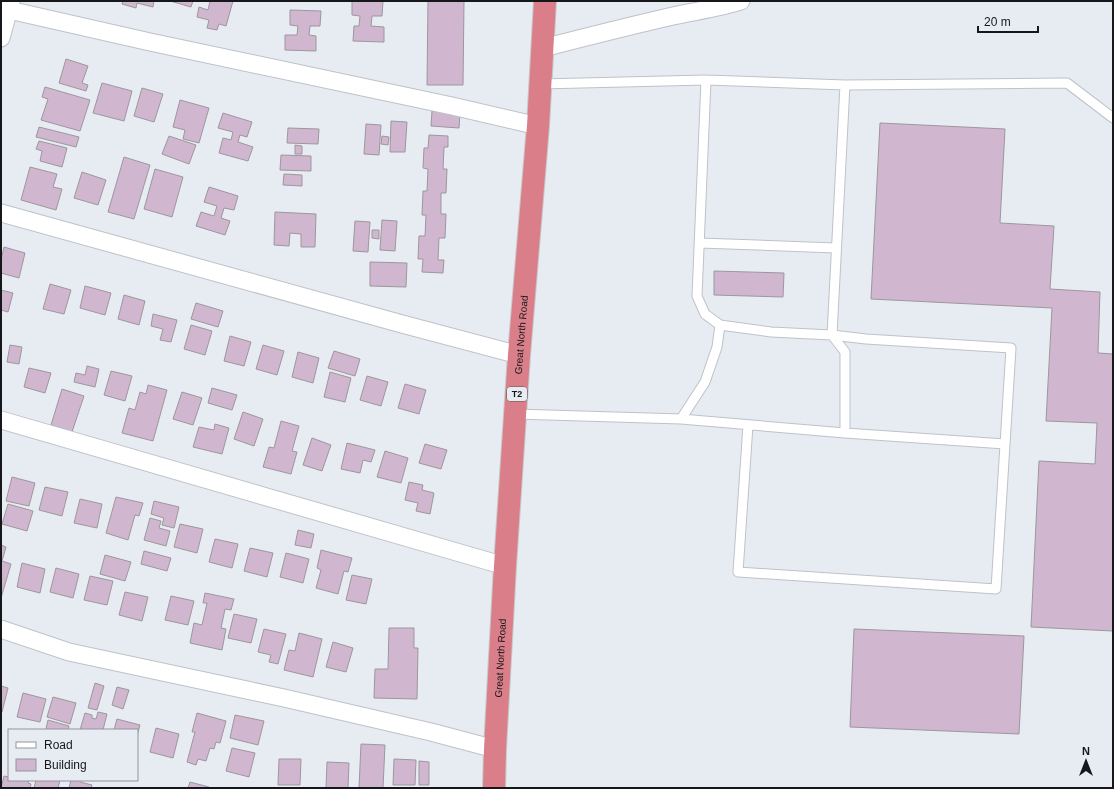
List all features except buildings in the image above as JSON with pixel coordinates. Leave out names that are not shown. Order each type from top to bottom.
[{"type":"highway","name":"Great North Road","points":[[494,788],[505,566],[515,414],[538,126],[545,1]]},
{"type":"street","points":[[543,48],[600,33],[729,5],[741,1]]},
{"type":"street","points":[[1,38],[10,6],[150,42],[445,104],[538,126]]},
{"type":"street","points":[[1,213],[402,324],[520,355]]},
{"type":"street","points":[[1,420],[505,566]]},
{"type":"street","points":[[1,629],[69,652],[284,698],[431,732],[495,749]]},
{"type":"lane","points":[[706,80],[697,296],[705,314],[720,325],[771,332],[1011,348],[996,589],[738,572],[748,425]]},
{"type":"lane","points":[[540,84],[706,80],[845,84],[1067,83],[1113,118]]},
{"type":"lane","points":[[845,84],[832,335],[845,352],[845,433]]},
{"type":"lane","points":[[700,242],[836,248]]},
{"type":"lane","points":[[681,419],[705,382],[717,347],[720,325]]},
{"type":"lane","points":[[515,414],[681,419],[845,433],[1005,444]]}]
